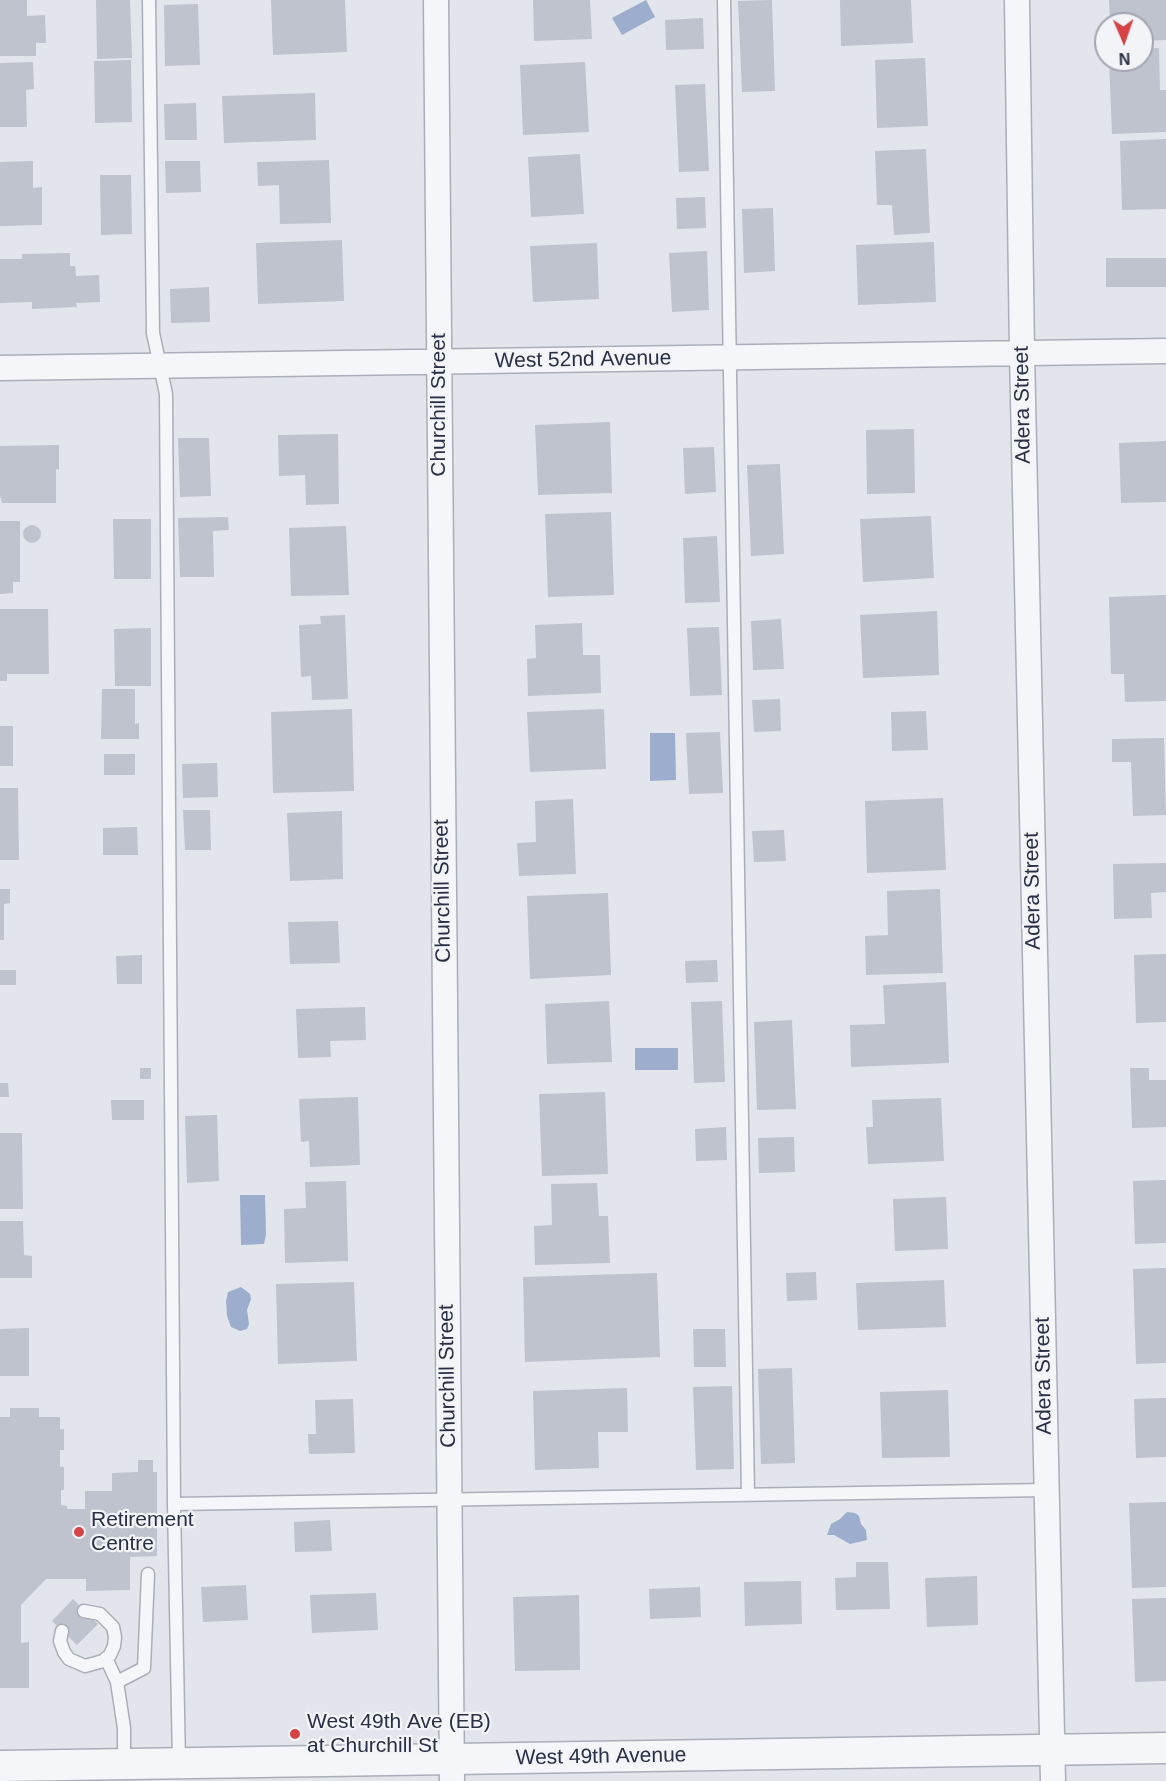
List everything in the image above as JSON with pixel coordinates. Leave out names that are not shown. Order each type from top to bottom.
[{"type":"street","name":"Churchill Street","points":[[436,0],[452,1770]]},
{"type":"street","name":"Adera Street","points":[[1017,0],[1022,353],[1053,1781]]},
{"type":"street","name":"West 52nd Avenue","points":[[0,368],[1166,351]]},
{"type":"street","name":"West 49th Avenue","points":[[0,1766],[179,1764],[452,1770],[1166,1748]]},
{"type":"lane","points":[[149,0],[153,333],[166,394],[174,1504],[179,1764]]},
{"type":"lane","points":[[724,0],[748,1495]]},
{"type":"lane","points":[[174,1504],[1046,1490]]},
{"type":"lane","points":[[117,1682],[144,1668],[148,1574]]},
{"type":"lane","points":[[62,1631],[60,1641],[64,1652],[76,1664],[94,1665],[106,1658],[114,1646],[113,1628],[100,1614],[84,1611]]},
{"type":"lane","points":[[106,1658],[117,1682],[124,1728],[124,1765]]},
{"type":"water","points":[[646,0],[655,17],[622,35],[612,18]]},
{"type":"water","points":[[650,733],[675,733],[676,780],[650,781]]},
{"type":"water","points":[[635,1048],[678,1048],[678,1070],[635,1070]]},
{"type":"water","points":[[240,1195],[265,1195],[264,1244],[241,1245]]},
{"type":"water","points":[[241,1287],[250,1294],[251,1299],[247,1310],[249,1324],[247,1329],[240,1331],[231,1327],[227,1316],[226,1301],[228,1292]]},
{"type":"water","points":[[847,1512],[859,1516],[866,1530],[867,1540],[850,1544],[834,1535],[827,1535],[831,1524]]},
{"type":"building","points":[[0,0],[27,0],[27,16],[45,15],[46,43],[36,43],[36,56],[0,56]]},
{"type":"building","points":[[96,0],[130,0],[132,58],[97,59]]},
{"type":"building","points":[[271,0],[345,0],[347,52],[273,55]]},
{"type":"building","points":[[533,0],[590,0],[592,39],[534,41]]},
{"type":"building","points":[[772,0],[775,91],[742,92],[738,1]]},
{"type":"building","points":[[840,0],[911,0],[913,43],[841,46]]},
{"type":"building","points":[[1109,0],[1166,0],[1166,40],[1154,40],[1154,12],[1110,12]]},
{"type":"building","points":[[198,4],[200,65],[165,66],[164,5]]},
{"type":"building","points":[[703,18],[704,49],[666,50],[665,20]]},
{"type":"building","points":[[1154,48],[1159,48],[1160,90],[1166,90],[1166,132],[1112,134],[1109,72],[1154,72]]},
{"type":"building","points":[[925,58],[928,126],[877,128],[875,60]]},
{"type":"building","points":[[131,60],[132,122],[95,123],[94,61]]},
{"type":"building","points":[[33,62],[34,89],[26,90],[27,127],[0,127],[0,63]]},
{"type":"building","points":[[585,62],[589,132],[523,135],[520,65]]},
{"type":"building","points":[[705,84],[709,171],[679,172],[675,85]]},
{"type":"building","points":[[315,93],[316,140],[224,143],[222,96]]},
{"type":"building","points":[[196,103],[197,140],[165,140],[164,104]]},
{"type":"building","points":[[1166,139],[1166,209],[1122,210],[1120,141]]},
{"type":"building","points":[[926,149],[930,233],[894,235],[892,205],[877,205],[875,151]]},
{"type":"building","points":[[580,154],[584,214],[531,217],[528,157]]},
{"type":"building","points":[[329,160],[331,223],[280,224],[279,185],[258,186],[257,162]]},
{"type":"building","points":[[33,161],[33,188],[42,187],[42,225],[0,226],[0,162]]},
{"type":"building","points":[[165,161],[200,161],[201,192],[166,193]]},
{"type":"building","points":[[100,175],[131,175],[132,234],[101,235]]},
{"type":"building","points":[[705,197],[706,228],[677,229],[676,198]]},
{"type":"building","points":[[773,208],[775,271],[744,273],[742,209]]},
{"type":"building","points":[[342,240],[344,301],[258,304],[256,243]]},
{"type":"building","points":[[934,242],[936,302],[858,305],[856,245]]},
{"type":"building","points":[[597,243],[599,299],[533,302],[530,246]]},
{"type":"building","points":[[707,251],[709,310],[672,312],[669,253]]},
{"type":"building","points":[[70,253],[70,266],[75,266],[76,276],[99,275],[100,302],[76,303],[77,307],[32,309],[32,302],[0,303],[0,259],[22,259],[22,254]]},
{"type":"building","points":[[1106,258],[1166,258],[1166,287],[1106,287]]},
{"type":"building","points":[[209,287],[210,322],[171,323],[170,289]]},
{"type":"building","points":[[610,422],[612,493],[538,495],[535,425]]},
{"type":"building","points":[[914,429],[915,493],[867,494],[866,430]]},
{"type":"building","points":[[338,434],[339,504],[306,505],[305,475],[279,476],[278,435]]},
{"type":"building","points":[[178,438],[209,438],[211,496],[180,497]]},
{"type":"building","points":[[1166,441],[1166,502],[1121,503],[1119,443]]},
{"type":"building","points":[[59,445],[56,503],[2,503],[0,446]]},
{"type":"building","points":[[714,447],[716,492],[685,494],[683,448]]},
{"type":"building","points":[[780,464],[784,554],[751,556],[747,465]]},
{"type":"building","points":[[611,512],[614,595],[548,597],[545,514]]},
{"type":"building","points":[[931,516],[934,578],[863,582],[860,519]]},
{"type":"building","points":[[228,517],[229,530],[213,531],[214,577],[180,577],[178,518]]},
{"type":"building","points":[[113,519],[151,519],[151,579],[114,579]]},
{"type":"building","points":[[0,521],[20,521],[20,582],[13,582],[13,593],[0,594]]},
{"type":"building","points":[[28,525],[36,525],[41,530],[39,541],[28,543],[23,538],[23,530]]},
{"type":"building","points":[[346,526],[349,595],[291,596],[289,528]]},
{"type":"building","points":[[717,536],[720,602],[685,603],[683,538]]},
{"type":"building","points":[[1166,595],[1166,701],[1125,702],[1124,674],[1111,674],[1109,597]]},
{"type":"building","points":[[0,609],[48,609],[49,674],[7,674],[7,681],[0,681]]},
{"type":"building","points":[[937,611],[939,675],[863,678],[860,615]]},
{"type":"building","points":[[345,615],[348,699],[312,700],[311,676],[301,677],[299,625],[321,624],[320,616]]},
{"type":"building","points":[[781,619],[784,669],[753,670],[751,621]]},
{"type":"building","points":[[582,623],[583,655],[600,655],[601,693],[528,696],[527,659],[536,658],[535,625]]},
{"type":"building","points":[[719,627],[722,695],[690,696],[687,628]]},
{"type":"building","points":[[151,628],[151,686],[115,686],[114,629]]},
{"type":"building","points":[[102,689],[135,689],[135,724],[139,723],[139,739],[101,739]]},
{"type":"building","points":[[780,699],[781,731],[754,732],[752,700]]},
{"type":"building","points":[[352,709],[354,791],[273,793],[271,712]]},
{"type":"building","points":[[604,709],[606,769],[530,772],[527,712]]},
{"type":"building","points":[[926,711],[928,750],[892,751],[891,712]]},
{"type":"building","points":[[0,726],[13,726],[13,766],[0,766]]},
{"type":"building","points":[[720,732],[723,793],[689,794],[686,733]]},
{"type":"building","points":[[1164,738],[1166,815],[1133,816],[1131,762],[1112,762],[1112,739]]},
{"type":"building","points":[[104,754],[135,754],[135,775],[104,775]]},
{"type":"building","points":[[217,763],[218,797],[183,798],[182,764]]},
{"type":"building","points":[[0,788],[18,788],[19,860],[0,860]]},
{"type":"building","points":[[943,798],[946,870],[867,873],[865,801]]},
{"type":"building","points":[[573,799],[576,874],[519,876],[517,843],[536,842],[535,801]]},
{"type":"building","points":[[183,810],[210,810],[211,850],[185,850]]},
{"type":"building","points":[[342,811],[343,879],[290,881],[287,813]]},
{"type":"building","points":[[137,827],[138,855],[103,855],[103,828]]},
{"type":"building","points":[[784,830],[786,861],[754,862],[752,831]]},
{"type":"building","points":[[1166,863],[1166,892],[1151,893],[1152,918],[1114,919],[1113,864]]},
{"type":"building","points":[[0,889],[10,889],[10,903],[4,904],[4,940],[0,940]]},
{"type":"building","points":[[940,889],[943,973],[866,975],[865,936],[888,935],[887,891]]},
{"type":"building","points":[[608,893],[611,975],[530,979],[527,896]]},
{"type":"building","points":[[338,921],[340,963],[290,964],[288,922]]},
{"type":"building","points":[[1166,954],[1166,1022],[1136,1023],[1134,955]]},
{"type":"building","points":[[142,955],[142,984],[117,984],[116,956]]},
{"type":"building","points":[[717,960],[718,982],[686,983],[685,961]]},
{"type":"building","points":[[0,970],[16,970],[16,985],[0,985]]},
{"type":"building","points":[[946,982],[949,1063],[851,1067],[850,1025],[885,1024],[883,985]]},
{"type":"building","points":[[609,1001],[612,1062],[547,1064],[545,1004]]},
{"type":"building","points":[[722,1001],[725,1082],[694,1083],[691,1002]]},
{"type":"building","points":[[365,1007],[366,1040],[330,1041],[331,1057],[298,1058],[296,1009]]},
{"type":"building","points":[[792,1020],[796,1109],[757,1110],[754,1022]]},
{"type":"building","points":[[140,1068],[151,1068],[151,1079],[140,1079]]},
{"type":"building","points":[[1130,1068],[1149,1068],[1149,1080],[1166,1080],[1166,1127],[1132,1128]]},
{"type":"building","points":[[0,1083],[8,1083],[9,1097],[0,1097]]},
{"type":"building","points":[[605,1092],[608,1174],[542,1176],[539,1094]]},
{"type":"building","points":[[358,1097],[360,1165],[310,1167],[309,1141],[301,1142],[299,1099]]},
{"type":"building","points":[[941,1098],[944,1161],[868,1164],[866,1127],[873,1127],[872,1100]]},
{"type":"building","points":[[111,1100],[144,1100],[144,1120],[112,1120]]},
{"type":"building","points":[[217,1115],[219,1181],[187,1183],[185,1116]]},
{"type":"building","points":[[726,1127],[727,1160],[696,1161],[695,1129]]},
{"type":"building","points":[[0,1133],[22,1133],[23,1209],[0,1209]]},
{"type":"building","points":[[794,1137],[795,1172],[759,1173],[758,1138]]},
{"type":"building","points":[[1166,1180],[1166,1243],[1135,1244],[1133,1181]]},
{"type":"building","points":[[346,1181],[348,1261],[285,1263],[284,1209],[306,1208],[305,1182]]},
{"type":"building","points":[[597,1183],[599,1216],[608,1216],[610,1263],[535,1265],[534,1226],[552,1225],[551,1184]]},
{"type":"building","points":[[946,1197],[948,1249],[895,1251],[893,1199]]},
{"type":"building","points":[[0,1221],[23,1221],[24,1255],[32,1256],[32,1278],[0,1278]]},
{"type":"building","points":[[1166,1268],[1166,1363],[1136,1364],[1133,1269]]},
{"type":"building","points":[[816,1272],[817,1300],[787,1301],[786,1273]]},
{"type":"building","points":[[657,1273],[660,1357],[525,1362],[523,1277]]},
{"type":"building","points":[[944,1280],[946,1327],[858,1330],[856,1283]]},
{"type":"building","points":[[354,1282],[357,1361],[278,1364],[276,1284]]},
{"type":"building","points":[[29,1328],[29,1376],[0,1376],[0,1329]]},
{"type":"building","points":[[693,1329],[725,1329],[726,1367],[694,1367]]},
{"type":"building","points":[[792,1368],[795,1463],[761,1464],[758,1369]]},
{"type":"building","points":[[732,1386],[734,1469],[696,1470],[693,1387]]},
{"type":"building","points":[[627,1388],[628,1432],[598,1432],[599,1468],[535,1470],[533,1391]]},
{"type":"building","points":[[948,1390],[950,1457],[882,1458],[880,1392]]},
{"type":"building","points":[[1166,1398],[1166,1457],[1136,1458],[1134,1399]]},
{"type":"building","points":[[353,1399],[355,1453],[309,1454],[308,1434],[316,1434],[315,1400]]},
{"type":"building","name":"Retirement Centre","points":[[10,1408],[39,1408],[39,1417],[60,1417],[60,1429],[64,1429],[64,1450],[60,1450],[60,1467],[64,1467],[64,1490],[61,1490],[61,1505],[67,1506],[67,1509],[85,1509],[85,1491],[112,1491],[112,1473],[138,1472],[138,1460],[153,1460],[153,1472],[157,1472],[157,1556],[130,1557],[130,1590],[86,1591],[86,1579],[46,1579],[21,1605],[21,1643],[29,1642],[29,1688],[0,1688],[0,1417],[10,1417]]},
{"type":"building","points":[[1166,1502],[1166,1587],[1132,1588],[1129,1503]]},
{"type":"building","points":[[330,1520],[332,1551],[295,1552],[294,1522]]},
{"type":"building","points":[[856,1562],[888,1562],[890,1609],[836,1610],[835,1578],[856,1577]]},
{"type":"building","points":[[977,1576],[978,1625],[927,1627],[925,1578]]},
{"type":"building","points":[[801,1581],[802,1624],[745,1626],[744,1582]]},
{"type":"building","points":[[246,1585],[248,1620],[203,1622],[201,1587]]},
{"type":"building","points":[[700,1587],[701,1617],[650,1619],[649,1589]]},
{"type":"building","points":[[376,1593],[378,1630],[312,1633],[310,1595]]},
{"type":"building","points":[[579,1595],[580,1670],[515,1671],[513,1597]]},
{"type":"building","points":[[1166,1598],[1166,1681],[1135,1682],[1132,1599]]},
{"type":"building","points":[[73,1599],[98,1624],[77,1645],[52,1621]]},
{"type":"place","name":"Retirement Centre","points":[[79,1532]]},
{"type":"place","name":"West 49th Ave (EB) at Churchill St","points":[[295,1734]]}]
